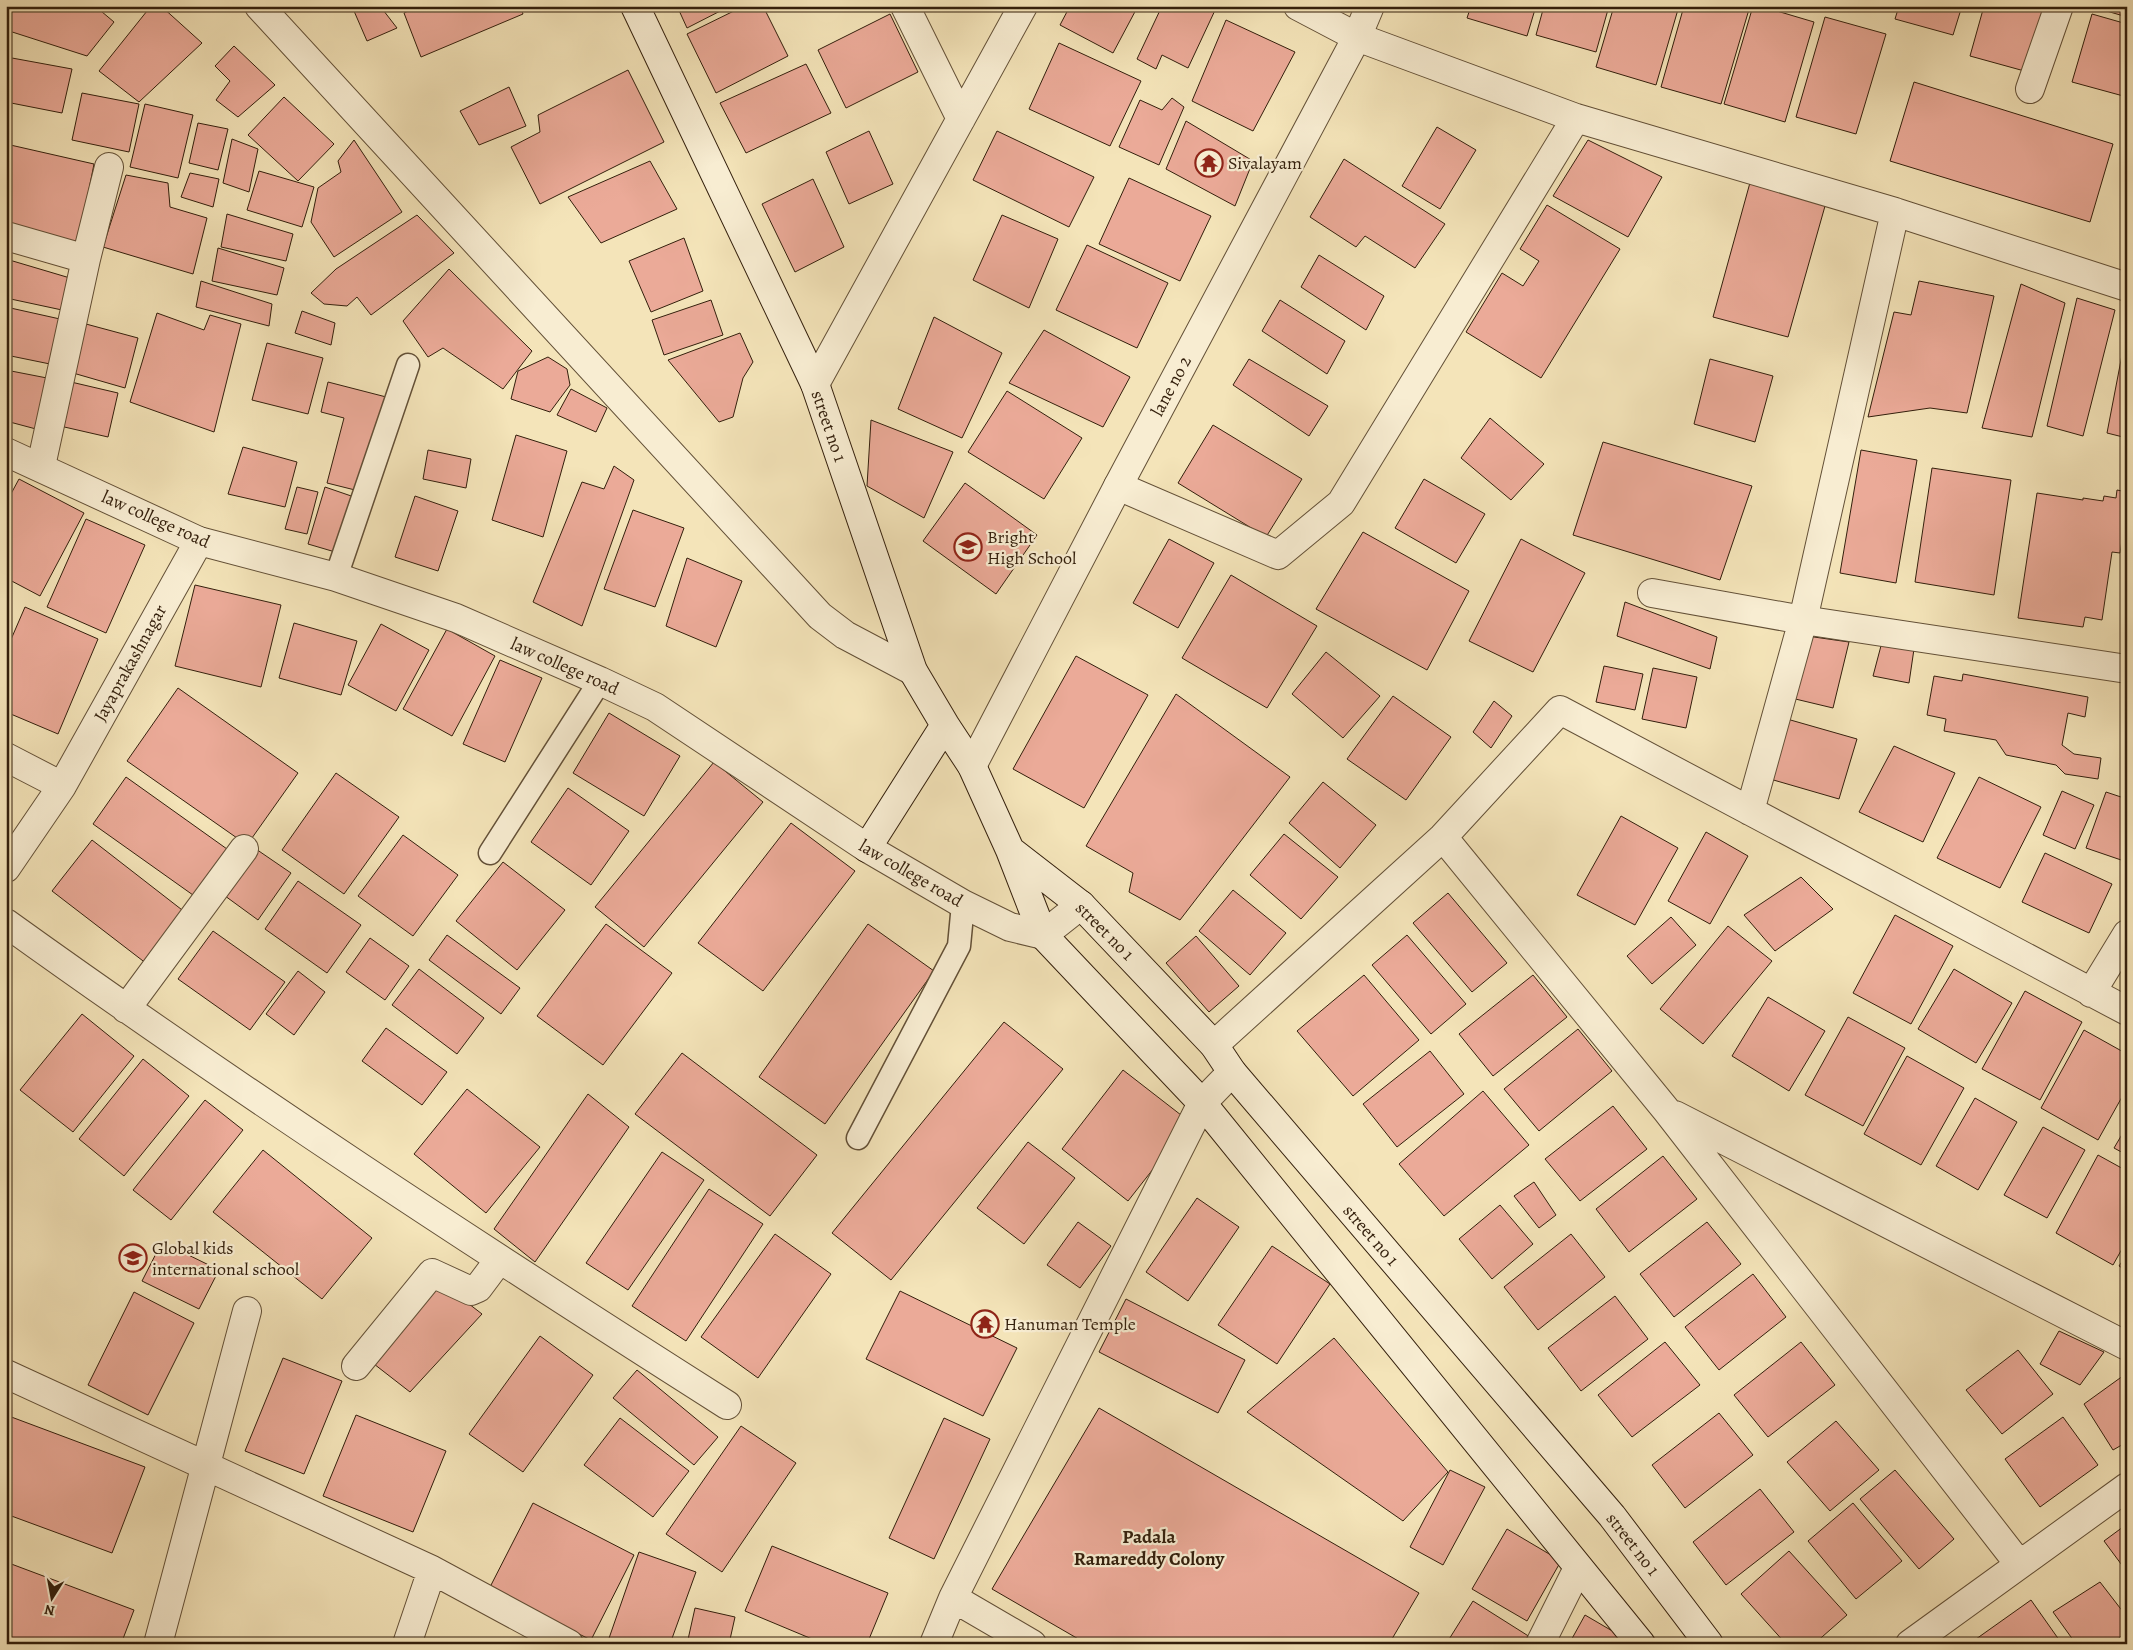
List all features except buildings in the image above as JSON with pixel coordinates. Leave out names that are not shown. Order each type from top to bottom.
[{"type":"street","points":[[259,6],[820,616],[845,635],[912,671]]},
{"type":"street","name":"street no 1","points":[[635,6],[815,384],[912,671],[944,725],[972,766],[1010,850],[1043,935],[1202,1103],[1641,1644]]},
{"type":"street","points":[[905,6],[962,119]]},
{"type":"street","points":[[815,384],[1023,6]]},
{"type":"street","points":[[1298,6],[1357,37],[1576,118],[1895,212],[2127,287]]},
{"type":"street","name":"lane no 2","points":[[972,766],[1118,486],[1357,37],[1370,6]]},
{"type":"street","points":[[2030,89],[2059,6]]},
{"type":"street","points":[[1118,486],[1278,555],[1341,503],[1576,118]]},
{"type":"street","points":[[41,466],[86,258],[109,168]]},
{"type":"street","points":[[1750,811],[1803,620],[1895,212]]},
{"type":"street","points":[[6,236],[86,258]]},
{"type":"street","name":"law college road","points":[[6,452],[41,466],[199,540],[336,577],[456,618],[600,681],[655,707],[867,848],[963,904],[1010,927],[1043,935]]},
{"type":"street","name":"Jayaprakashnagar","points":[[6,868],[62,786],[199,540]]},
{"type":"street","points":[[1652,593],[1803,620],[2127,669]]},
{"type":"street","points":[[1214,1045],[1443,837],[1560,710],[2127,1011]]},
{"type":"street","points":[[867,848],[944,725]]},
{"type":"street","points":[[6,758],[62,786]]},
{"type":"street","points":[[1443,837],[1667,1111],[2020,1564]]},
{"type":"street","points":[[126,1009],[244,849]]},
{"type":"street","name":"street no 1","points":[[1010,850],[1081,905],[1214,1045],[1232,1072],[1612,1516],[1709,1644]]},
{"type":"street","points":[[1043,935],[1081,905]]},
{"type":"street","points":[[6,923],[126,1009],[499,1260],[727,1405]]},
{"type":"street","points":[[2091,993],[2127,934]]},
{"type":"street","points":[[934,1644],[953,1598],[1202,1103],[1232,1072]]},
{"type":"street","points":[[1667,1111],[2127,1346]]},
{"type":"street","points":[[356,1366],[432,1273],[463,1289],[471,1291],[478,1288],[499,1260]]},
{"type":"street","points":[[158,1644],[247,1311]]},
{"type":"street","points":[[6,1374],[432,1570],[569,1644]]},
{"type":"street","points":[[1910,1644],[2127,1487]]},
{"type":"street","points":[[1540,1644],[1578,1568]]},
{"type":"street","points":[[407,1644],[432,1570]]},
{"type":"street","points":[[953,1598],[1032,1644]]},
{"type":"lane","points":[[336,577],[408,365]]},
{"type":"lane","points":[[490,853],[600,681]]},
{"type":"lane","points":[[858,1138],[959,946],[963,904]]},
{"type":"place","name":"Sivalayam","points":[[1209,163]]},
{"type":"place","name":"Bright High School","points":[[968,547]]},
{"type":"place","name":"Global kids international school","points":[[133,1258]]},
{"type":"place","name":"Hanuman Temple","points":[[985,1324]]},
{"type":"district","name":"Padala Ramareddy Colony","points":[[1149,1547]]}]
